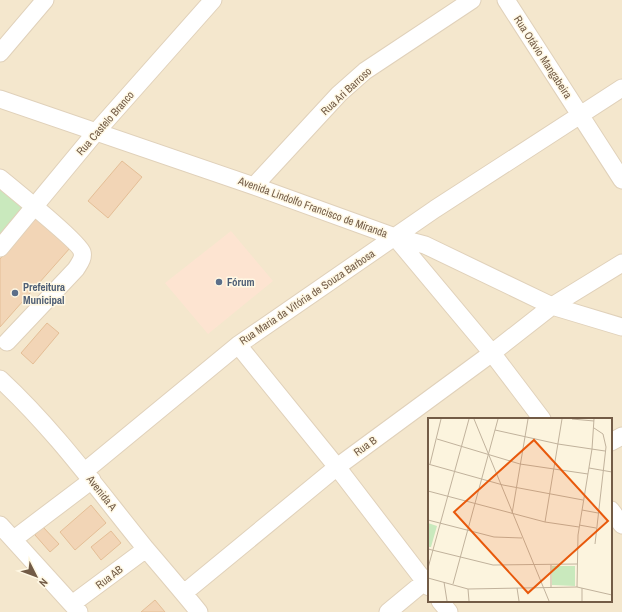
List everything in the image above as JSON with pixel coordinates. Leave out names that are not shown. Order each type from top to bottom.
[{"type":"street","points":[[0,53],[45,0]]},
{"type":"street","name":"Rua Castelo Branco","points":[[0,248],[96,132],[213,0]]},
{"type":"street","name":"Rua Ari Barroso","points":[[254,186],[339,94],[365,71],[472,0]]},
{"type":"street","name":"Rua Otávio Mangabeira","points":[[506,0],[622,180]]},
{"type":"street","name":"Rua Maria da Vitória de Souza Barbosa","points":[[14,539],[89,476],[238,345],[435,209],[622,88]]},
{"type":"street","name":"Avenida Lindolfo Francisco de Miranda","points":[[0,99],[254,186],[395,237],[425,245],[552,306],[622,327]]},
{"type":"street","points":[[0,178],[75,242],[83,253],[76,269],[7,342]]},
{"type":"street","points":[[395,237],[492,352],[541,418]]},
{"type":"street","name":"Rua B","points":[[184,593],[337,467],[552,306],[622,263]]},
{"type":"street","points":[[238,345],[428,582],[388,612]]},
{"type":"street","name":"Avenida A","points":[[0,379],[56,436],[146,549],[199,612]]},
{"type":"street","points":[[612,441],[622,436]]},
{"type":"street","points":[[612,511],[622,525]]},
{"type":"street","points":[[0,525],[76,608]]},
{"type":"street","name":"Rua AB","points":[[76,608],[146,549]]},
{"type":"street","points":[[441,602],[449,612]]},
{"type":"shaded area","points":[[0,0],[622,0],[622,612],[0,612]]},
{"type":"shaded area","name":"Fórum","points":[[231,231],[273,281],[208,334],[165,283]]},
{"type":"green space","points":[[0,187],[23,208],[0,234]]},
{"type":"building","points":[[122,161],[142,177],[108,218],[88,201]]},
{"type":"building","name":"Prefeitura Municipal","points":[[36,218],[70,248],[0,327],[0,259]]},
{"type":"building","points":[[47,323],[59,333],[33,364],[21,353]]},
{"type":"building","points":[[91,505],[106,523],[75,550],[60,532]]},
{"type":"building","points":[[43,527],[59,544],[50,552],[35,535]]},
{"type":"building","points":[[111,531],[121,543],[101,560],[91,547]]},
{"type":"building","points":[[155,600],[165,612],[141,612]]},
{"type":"place","name":"Fórum","points":[[219,282]]},
{"type":"place","name":"Prefeitura Municipal","points":[[15,293]]}]
